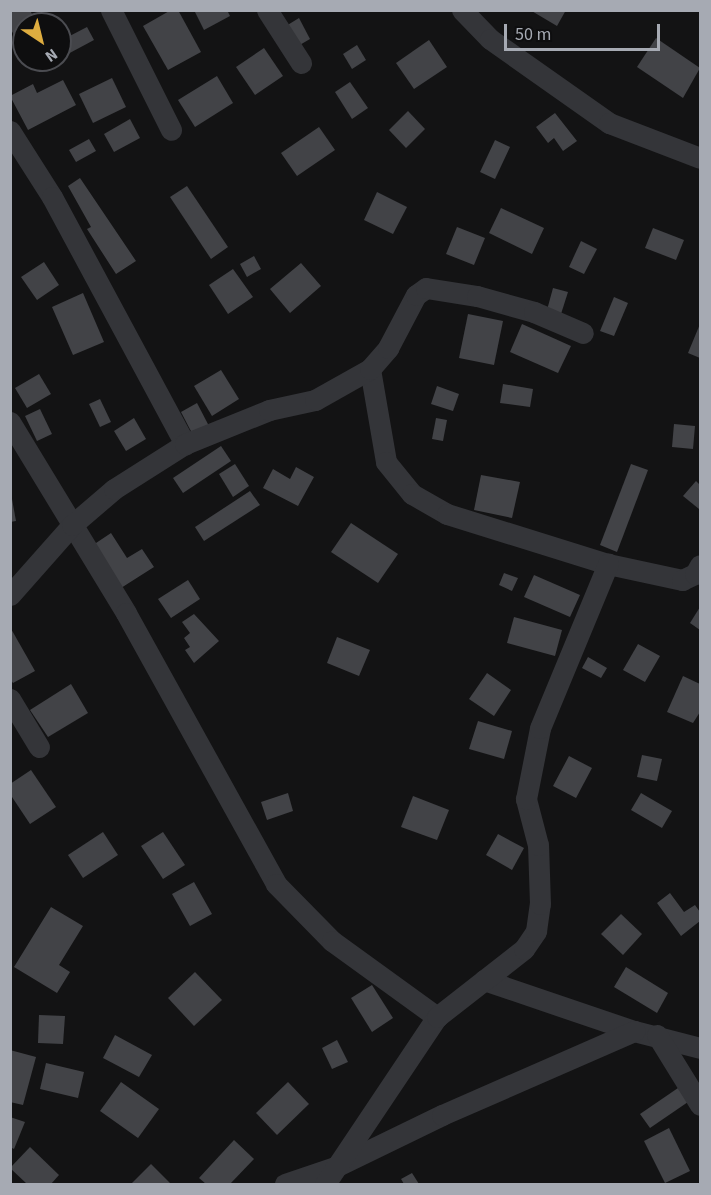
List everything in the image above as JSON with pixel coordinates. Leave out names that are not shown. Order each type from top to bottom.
[{"type":"street","points":[[111,10],[171,130]]},
{"type":"street","points":[[267,10],[301,63]]},
{"type":"street","points":[[462,10],[489,39],[609,123],[700,158]]},
{"type":"street","points":[[10,131],[52,197],[185,444]]},
{"type":"street","points":[[10,595],[72,525],[114,489],[185,444],[269,410],[315,400],[370,369],[388,348],[416,294],[426,288],[477,296],[534,312],[583,333]]},
{"type":"street","points":[[370,369],[386,462],[412,494],[447,514],[608,564],[681,580],[695,574],[700,565]]},
{"type":"street","points":[[10,422],[242,817],[276,884],[332,942],[437,1017]]},
{"type":"street","points":[[330,1176],[437,1017],[524,949],[536,931],[540,904],[538,845],[526,799],[540,728],[608,564]]},
{"type":"street","points":[[10,699],[39,747]]},
{"type":"street","points":[[484,980],[633,1031],[657,1035],[700,1048]]},
{"type":"street","points":[[285,1185],[330,1176],[442,1115],[633,1031]]},
{"type":"street","points":[[657,1035],[700,1105]]},
{"type":"building","points":[[10,10],[30,10],[31,12],[12,12],[12,31]]},
{"type":"building","points":[[171,10],[178,10],[201,52],[168,70],[143,26]]},
{"type":"building","points":[[194,10],[227,10],[230,16],[204,30]]},
{"type":"building","points":[[530,10],[566,10],[557,26]]},
{"type":"building","points":[[299,18],[310,39],[298,46],[286,26]]},
{"type":"building","points":[[87,27],[94,40],[72,52],[72,35]]},
{"type":"building","points":[[656,38],[700,68],[683,98],[637,67]]},
{"type":"building","points":[[429,40],[447,67],[414,89],[396,63]]},
{"type":"building","points":[[357,45],[366,60],[352,69],[343,54]]},
{"type":"building","points":[[264,48],[283,76],[255,95],[236,67]]},
{"type":"building","points":[[217,76],[233,103],[195,127],[178,100]]},
{"type":"building","points":[[112,78],[126,107],[93,123],[79,94]]},
{"type":"building","points":[[63,80],[76,105],[28,130],[10,96],[33,84],[37,93]]},
{"type":"building","points":[[350,82],[368,108],[352,119],[335,92]]},
{"type":"building","points":[[408,111],[425,129],[406,148],[389,130]]},
{"type":"building","points":[[555,113],[577,141],[563,151],[554,138],[548,143],[536,127]]},
{"type":"building","points":[[130,119],[140,138],[114,152],[104,134]]},
{"type":"building","points":[[319,127],[335,150],[297,176],[281,153]]},
{"type":"building","points":[[89,139],[96,151],[76,162],[69,150]]},
{"type":"building","points":[[495,140],[510,147],[495,179],[480,172]]},
{"type":"building","points":[[80,178],[136,261],[116,274],[87,229],[91,227],[68,186]]},
{"type":"building","points":[[187,186],[228,247],[211,259],[170,197]]},
{"type":"building","points":[[377,192],[407,207],[393,234],[364,220]]},
{"type":"building","points":[[501,208],[544,228],[532,254],[489,233]]},
{"type":"building","points":[[457,227],[485,238],[474,265],[446,254]]},
{"type":"building","points":[[653,228],[684,240],[676,260],[645,248]]},
{"type":"building","points":[[581,241],[597,249],[584,274],[569,267]]},
{"type":"building","points":[[254,256],[261,269],[247,277],[240,264]]},
{"type":"building","points":[[44,262],[59,285],[37,300],[21,277]]},
{"type":"building","points":[[301,263],[321,286],[290,313],[270,289]]},
{"type":"building","points":[[233,269],[253,297],[228,314],[209,285]]},
{"type":"building","points":[[553,288],[568,292],[561,314],[547,310]]},
{"type":"building","points":[[83,293],[104,342],[73,355],[52,307]]},
{"type":"building","points":[[614,297],[628,303],[614,336],[600,331]]},
{"type":"building","points":[[468,314],[503,321],[494,365],[459,358]]},
{"type":"building","points":[[522,324],[571,346],[558,373],[510,352]]},
{"type":"building","points":[[700,324],[700,358],[688,353]]},
{"type":"building","points":[[221,370],[239,399],[212,416],[194,386]]},
{"type":"building","points":[[39,374],[51,394],[27,408],[15,388]]},
{"type":"building","points":[[503,384],[533,389],[530,407],[500,403]]},
{"type":"building","points":[[437,386],[459,394],[453,411],[431,404]]},
{"type":"building","points":[[100,399],[111,422],[100,427],[89,404]]},
{"type":"building","points":[[197,403],[210,428],[194,437],[181,412]]},
{"type":"building","points":[[40,409],[52,434],[37,441],[25,416]]},
{"type":"building","points":[[134,418],[146,439],[126,451],[114,431]]},
{"type":"building","points":[[436,418],[447,420],[443,441],[432,439]]},
{"type":"building","points":[[674,424],[695,426],[693,449],[672,447]]},
{"type":"building","points":[[221,446],[231,461],[183,493],[173,478]]},
{"type":"building","points":[[235,464],[249,486],[233,497],[219,474]]},
{"type":"building","points":[[631,464],[648,470],[617,552],[600,545]]},
{"type":"building","points":[[296,467],[314,477],[298,506],[263,488],[273,469],[290,479]]},
{"type":"building","points":[[481,475],[520,482],[512,518],[474,510]]},
{"type":"building","points":[[696,481],[700,485],[699,509],[683,496]]},
{"type":"building","points":[[250,491],[260,505],[204,541],[195,527]]},
{"type":"building","points":[[12,499],[16,521],[10,522],[10,500]]},
{"type":"building","points":[[351,523],[398,554],[378,583],[331,552]]},
{"type":"building","points":[[111,533],[127,558],[142,549],[154,567],[121,588],[93,545]]},
{"type":"building","points":[[504,573],[518,578],[512,591],[499,585]]},
{"type":"building","points":[[534,575],[580,595],[570,617],[524,597]]},
{"type":"building","points":[[188,580],[200,599],[171,618],[158,599]]},
{"type":"building","points":[[700,607],[700,630],[690,623]]},
{"type":"building","points":[[194,614],[219,641],[194,663],[185,650],[190,647],[184,638],[190,633],[182,622]]},
{"type":"building","points":[[514,617],[562,630],[555,656],[507,643]]},
{"type":"building","points":[[10,627],[35,671],[13,683],[10,679]]},
{"type":"building","points":[[337,637],[370,650],[359,676],[327,663]]},
{"type":"building","points":[[638,644],[660,656],[645,682],[623,670]]},
{"type":"building","points":[[588,657],[607,668],[601,678],[582,668]]},
{"type":"building","points":[[487,673],[511,690],[494,716],[469,699]]},
{"type":"building","points":[[683,676],[700,684],[700,712],[693,723],[667,712]]},
{"type":"building","points":[[71,684],[88,713],[48,737],[30,710]]},
{"type":"building","points":[[478,721],[512,731],[504,759],[469,749]]},
{"type":"building","points":[[642,755],[662,759],[657,781],[637,777]]},
{"type":"building","points":[[569,756],[592,768],[576,798],[553,786]]},
{"type":"building","points":[[31,770],[56,807],[30,824],[10,794],[10,784]]},
{"type":"building","points":[[288,793],[293,811],[267,820],[261,802]]},
{"type":"building","points":[[641,793],[672,811],[662,828],[631,810]]},
{"type":"building","points":[[413,796],[449,810],[437,840],[401,827]]},
{"type":"building","points":[[103,832],[118,855],[83,878],[68,855]]},
{"type":"building","points":[[163,832],[185,865],[163,879],[141,846]]},
{"type":"building","points":[[498,834],[524,848],[512,870],[486,855]]},
{"type":"building","points":[[194,882],[212,914],[190,926],[172,894]]},
{"type":"building","points":[[670,893],[684,912],[695,905],[700,912],[700,921],[681,936],[657,903]]},
{"type":"building","points":[[51,907],[83,926],[59,965],[70,972],[57,993],[14,967]]},
{"type":"building","points":[[621,914],[642,934],[623,955],[601,934]]},
{"type":"building","points":[[626,967],[668,993],[657,1013],[614,987]]},
{"type":"building","points":[[195,972],[222,1000],[194,1026],[168,998]]},
{"type":"building","points":[[372,985],[393,1018],[372,1032],[351,998]]},
{"type":"building","points":[[39,1015],[65,1016],[63,1044],[38,1043]]},
{"type":"building","points":[[115,1035],[152,1055],[139,1077],[103,1058]]},
{"type":"building","points":[[337,1040],[348,1062],[332,1069],[322,1048]]},
{"type":"building","points":[[10,1050],[36,1057],[23,1105],[10,1102]]},
{"type":"building","points":[[46,1063],[84,1072],[78,1098],[40,1089]]},
{"type":"building","points":[[121,1082],[159,1109],[138,1138],[100,1111]]},
{"type":"building","points":[[288,1082],[309,1104],[277,1135],[256,1113]]},
{"type":"building","points":[[678,1088],[688,1102],[650,1128],[640,1114]]},
{"type":"building","points":[[10,1117],[25,1122],[14,1149],[10,1147]]},
{"type":"building","points":[[669,1128],[690,1171],[665,1183],[644,1141]]},
{"type":"building","points":[[234,1140],[254,1159],[230,1184],[206,1184],[199,1178]]},
{"type":"building","points":[[30,1147],[59,1175],[51,1184],[27,1184],[10,1168]]},
{"type":"building","points":[[151,1164],[171,1184],[131,1184]]},
{"type":"building","points":[[412,1173],[419,1184],[404,1184],[401,1179]]}]
